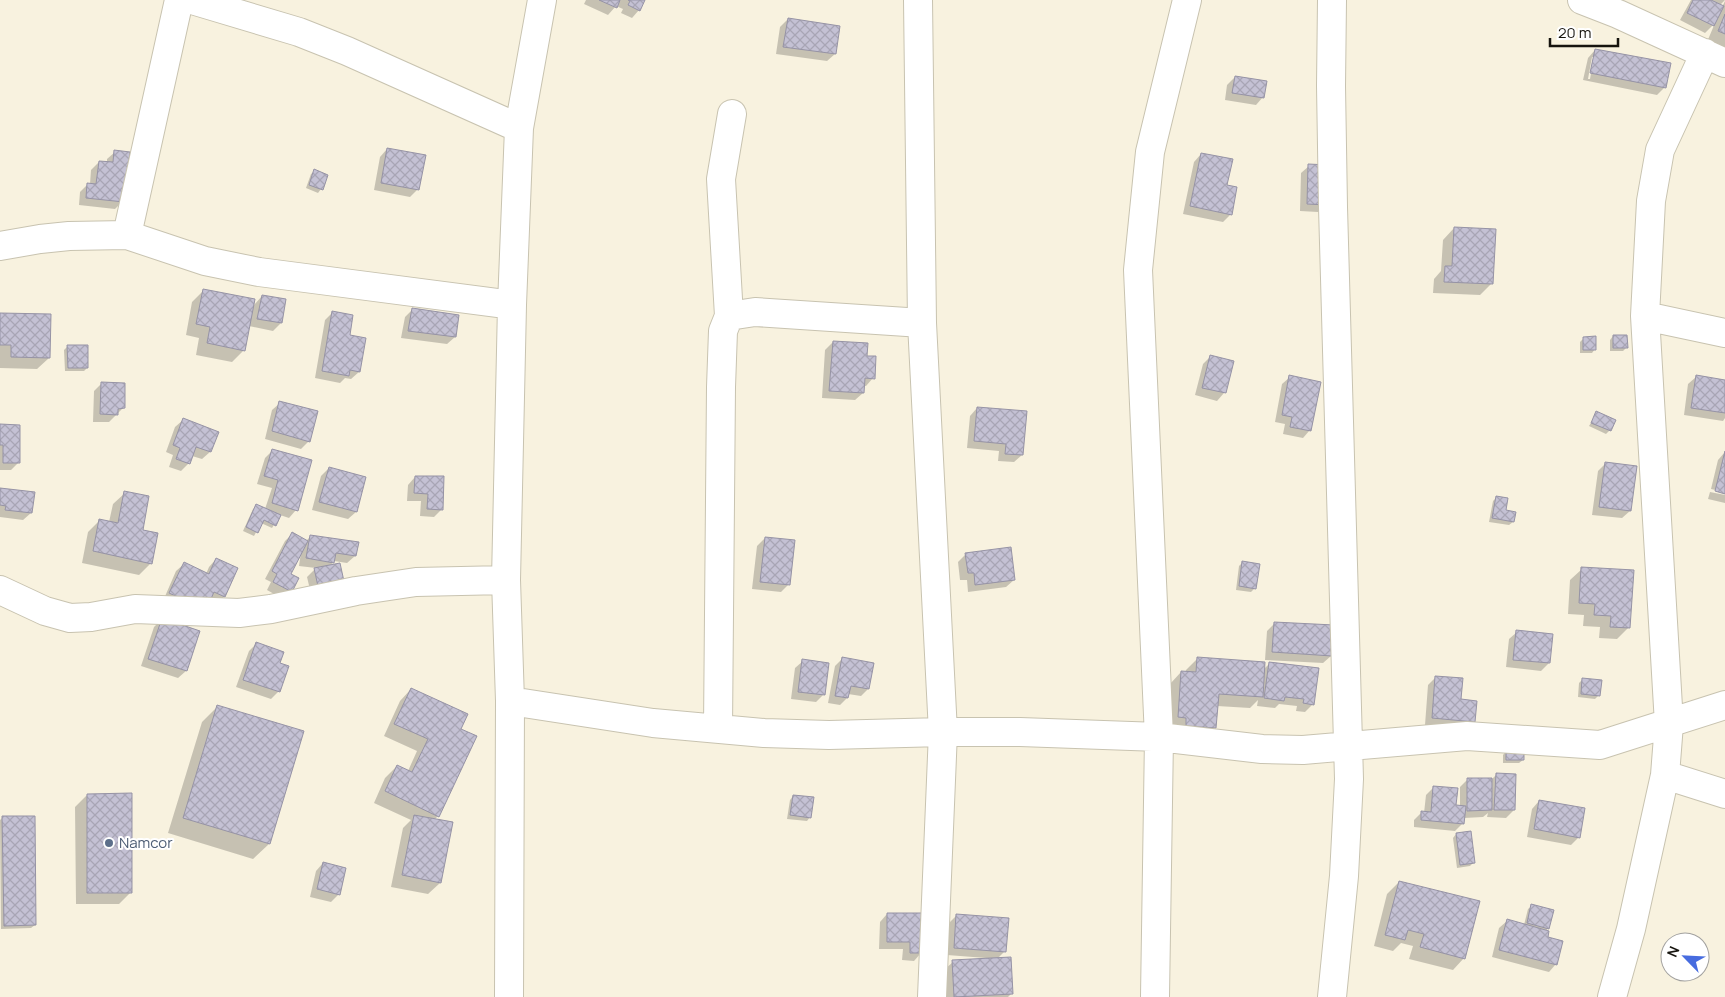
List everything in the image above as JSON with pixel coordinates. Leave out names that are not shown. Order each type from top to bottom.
[{"type":"street","points":[[127,234],[179,0]]},
{"type":"street","points":[[192,0],[299,32],[347,51],[519,128]]},
{"type":"street","points":[[509,997],[510,701],[506,580],[512,305],[519,128],[542,0]]},
{"type":"street","points":[[918,0],[922,323],[943,732],[932,997]]},
{"type":"street","points":[[1155,997],[1159,737],[1138,270],[1150,152],[1187,0]]},
{"type":"street","points":[[1332,0],[1333,207],[1349,746],[1349,810],[1332,997]]},
{"type":"street","points":[[1582,0],[1618,14],[1715,58],[1660,150],[1651,201],[1645,316],[1669,724],[1665,775],[1631,929],[1612,997]]},
{"type":"street","points":[[718,728],[721,387],[723,331],[729,316],[721,178],[732,114]]},
{"type":"street","points":[[0,246],[70,236],[127,234],[205,261],[259,272],[512,305]]},
{"type":"street","points":[[729,316],[755,312],[922,323]]},
{"type":"street","points":[[1645,316],[1725,333]]},
{"type":"street","points":[[0,590],[45,611],[70,618],[91,617],[134,609],[239,613],[416,582],[506,580]]},
{"type":"street","points":[[510,701],[653,723],[764,733],[943,732],[1159,737],[1262,749],[1303,750],[1467,736],[1600,745],[1725,705]]},
{"type":"street","points":[[1665,775],[1725,794]]},
{"type":"building","points":[[599,0],[620,0],[617,8]]},
{"type":"building","points":[[628,0],[645,0],[640,11],[628,5],[630,1]]},
{"type":"building","points":[[1693,0],[1711,0],[1724,6],[1714,26],[1687,13]]},
{"type":"building","points":[[1725,14],[1725,34],[1718,31]]},
{"type":"building","points":[[788,18],[840,26],[836,54],[783,47]]},
{"type":"building","points":[[1595,49],[1671,63],[1666,88],[1590,73]]},
{"type":"building","points":[[1235,76],[1267,81],[1264,98],[1232,93]]},
{"type":"building","points":[[387,148],[426,155],[419,190],[381,183]]},
{"type":"building","points":[[114,150],[130,152],[124,202],[86,198],[87,183],[96,184],[99,161],[113,162]]},
{"type":"building","points":[[1201,153],[1233,159],[1227,185],[1237,187],[1232,215],[1190,206]]},
{"type":"building","points":[[1308,164],[1329,165],[1327,205],[1307,204]]},
{"type":"building","points":[[314,169],[328,175],[323,190],[309,185]]},
{"type":"building","points":[[1454,227],[1496,229],[1493,284],[1444,282],[1445,266],[1452,266]]},
{"type":"building","points":[[203,289],[255,299],[245,351],[207,343],[210,327],[196,324]]},
{"type":"building","points":[[262,295],[286,299],[282,323],[257,319]]},
{"type":"building","points":[[412,308],[459,315],[456,337],[408,331]]},
{"type":"building","points":[[332,311],[353,315],[350,335],[366,338],[360,372],[350,370],[349,376],[322,371]]},
{"type":"building","points":[[0,313],[51,314],[50,358],[11,357],[11,345],[0,345]]},
{"type":"building","points":[[1613,335],[1627,335],[1628,348],[1613,348]]},
{"type":"building","points":[[1596,336],[1596,350],[1583,350],[1583,337]]},
{"type":"building","points":[[833,341],[868,343],[867,356],[876,356],[875,379],[865,378],[864,393],[829,391]]},
{"type":"building","points":[[67,345],[88,345],[88,368],[68,368]]},
{"type":"building","points":[[1210,355],[1234,361],[1226,393],[1202,388]]},
{"type":"building","points":[[1289,375],[1321,382],[1311,431],[1290,427],[1292,417],[1282,415]]},
{"type":"building","points":[[1696,375],[1725,380],[1725,413],[1691,408]]},
{"type":"building","points":[[101,382],[125,383],[125,408],[118,409],[118,415],[100,414]]},
{"type":"building","points":[[279,401],[318,411],[310,442],[272,431]]},
{"type":"building","points":[[977,407],[1027,411],[1023,455],[1005,454],[1006,444],[974,441]]},
{"type":"building","points":[[1596,411],[1616,420],[1611,431],[1591,423]]},
{"type":"building","points":[[183,418],[219,432],[211,452],[196,447],[190,464],[176,459],[180,448],[173,445]]},
{"type":"building","points":[[0,424],[20,425],[20,463],[3,463],[3,445],[0,445]]},
{"type":"building","points":[[272,449],[312,460],[298,511],[272,503],[278,480],[264,476]]},
{"type":"building","points":[[1725,451],[1725,494],[1715,491]]},
{"type":"building","points":[[1605,462],[1637,466],[1631,511],[1599,507]]},
{"type":"building","points":[[329,467],[366,477],[357,512],[319,502]]},
{"type":"building","points":[[415,476],[444,476],[443,510],[427,509],[428,494],[414,493]]},
{"type":"building","points":[[0,488],[35,492],[32,513],[5,510],[6,506],[0,505]]},
{"type":"building","points":[[124,491],[149,496],[143,530],[158,533],[152,564],[93,551],[99,519],[118,523]]},
{"type":"building","points":[[1496,496],[1508,498],[1506,510],[1516,512],[1514,522],[1492,518]]},
{"type":"building","points":[[256,504],[281,515],[276,526],[264,520],[258,533],[246,527]]},
{"type":"building","points":[[292,532],[308,541],[291,574],[299,578],[292,592],[273,582],[277,574],[272,571]]},
{"type":"building","points":[[310,535],[359,542],[356,556],[336,553],[334,563],[306,558]]},
{"type":"building","points":[[765,537],[795,540],[790,585],[760,582]]},
{"type":"building","points":[[1011,547],[1015,580],[975,585],[974,573],[968,573],[965,553]]},
{"type":"building","points":[[216,558],[238,568],[225,597],[214,592],[206,610],[169,593],[184,562],[209,574]]},
{"type":"building","points":[[1242,561],[1260,564],[1256,589],[1239,586]]},
{"type":"building","points":[[340,563],[345,586],[319,591],[314,568]]},
{"type":"building","points":[[1581,567],[1634,570],[1630,628],[1610,627],[1611,616],[1594,615],[1595,604],[1579,603]]},
{"type":"building","points":[[162,618],[200,631],[187,671],[148,659]]},
{"type":"building","points":[[1274,622],[1334,625],[1332,656],[1272,652]]},
{"type":"building","points":[[1516,630],[1553,634],[1550,663],[1513,660]]},
{"type":"building","points":[[256,642],[284,652],[280,663],[289,666],[280,692],[243,680]]},
{"type":"building","points":[[842,657],[874,663],[869,689],[851,686],[848,698],[835,696]]},
{"type":"building","points":[[1197,657],[1265,662],[1263,697],[1219,694],[1216,728],[1186,726],[1186,718],[1178,717],[1181,671],[1196,672]]},
{"type":"building","points":[[802,659],[829,663],[825,695],[798,692]]},
{"type":"building","points":[[1269,662],[1319,668],[1314,705],[1303,703],[1304,699],[1285,697],[1284,701],[1264,698]]},
{"type":"building","points":[[1435,676],[1463,678],[1461,699],[1477,701],[1475,722],[1432,718]]},
{"type":"building","points":[[1582,678],[1602,680],[1600,696],[1581,694]]},
{"type":"building","points":[[411,688],[468,714],[461,729],[477,736],[439,817],[385,791],[397,765],[412,772],[428,739],[394,724]]},
{"type":"building","points":[[217,705],[304,731],[270,844],[183,818]]},
{"type":"building","points":[[1506,750],[1524,750],[1524,760],[1506,760]]},
{"type":"building","points":[[1496,773],[1516,774],[1515,810],[1494,810]]},
{"type":"building","points":[[1467,778],[1492,778],[1492,810],[1467,811]]},
{"type":"building","points":[[1433,786],[1458,788],[1456,805],[1466,806],[1464,824],[1421,820],[1421,811],[1431,812]]},
{"type":"building","name":"Namcor","points":[[132,793],[132,893],[87,893],[87,794]]},
{"type":"building","points":[[793,795],[814,797],[811,818],[790,815]]},
{"type":"building","points":[[1539,800],[1585,808],[1580,838],[1534,829]]},
{"type":"building","points":[[414,815],[453,822],[441,883],[402,875]]},
{"type":"building","points":[[2,816],[35,816],[36,925],[4,926]]},
{"type":"building","points":[[1471,831],[1475,863],[1460,865],[1456,833]]},
{"type":"building","points":[[323,862],[346,868],[340,895],[317,889]]},
{"type":"building","points":[[1399,881],[1480,901],[1465,959],[1420,947],[1424,934],[1408,930],[1405,940],[1385,935]]},
{"type":"building","points":[[1531,904],[1554,910],[1549,929],[1527,923]]},
{"type":"building","points":[[887,913],[923,913],[922,953],[910,953],[910,942],[887,942]]},
{"type":"building","points":[[956,914],[1009,918],[1006,952],[954,948]]},
{"type":"building","points":[[1507,919],[1549,931],[1548,937],[1563,941],[1557,965],[1499,950]]},
{"type":"building","points":[[1011,957],[1013,994],[954,997],[952,960]]},
{"type":"place","name":"Namcor","points":[[109,843]]}]
